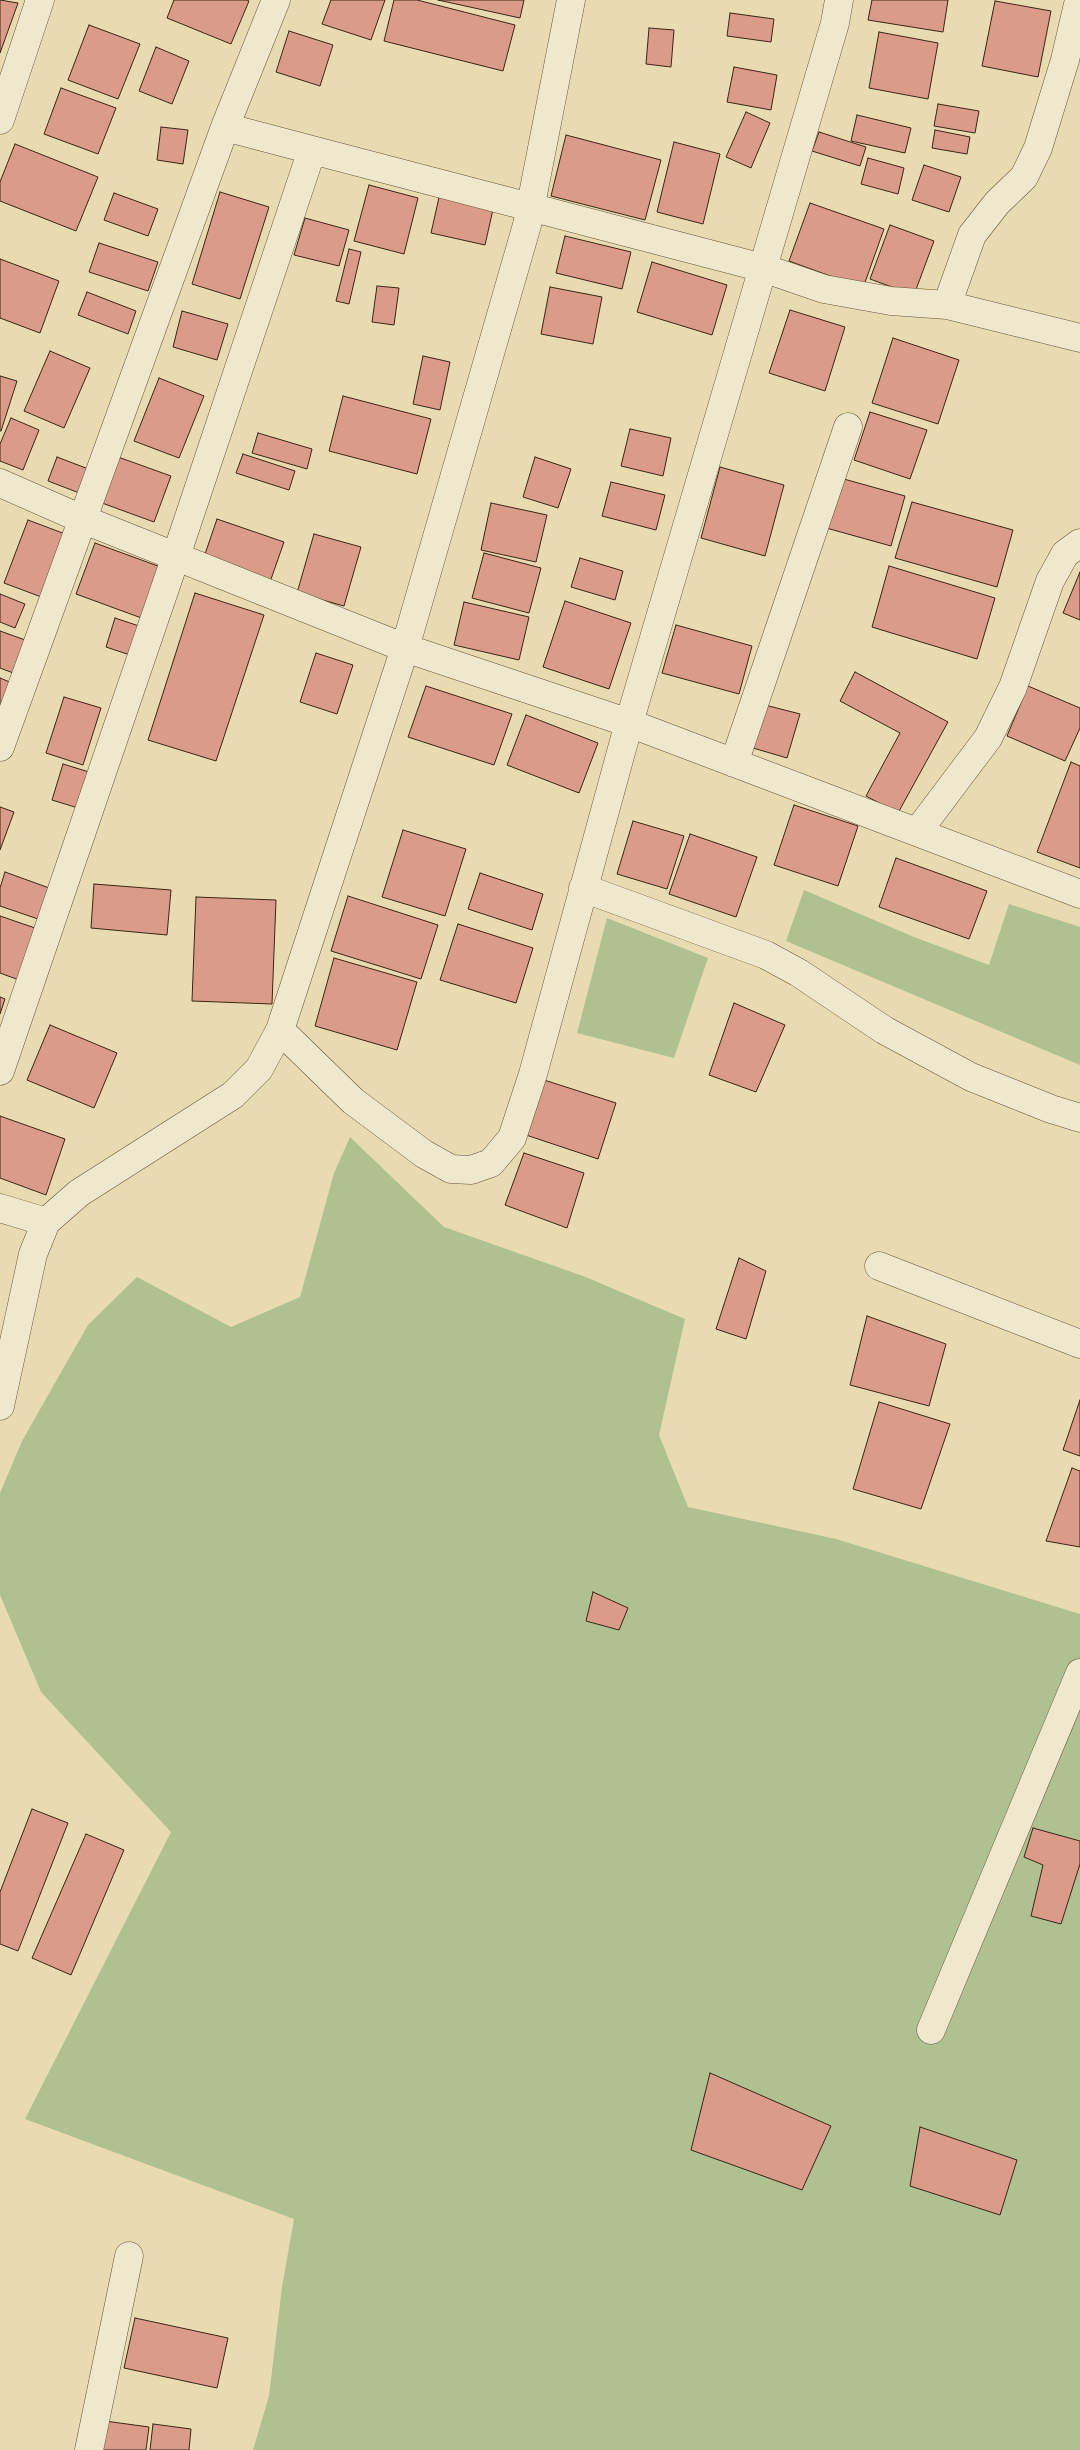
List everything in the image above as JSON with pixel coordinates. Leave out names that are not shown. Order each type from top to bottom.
[{"type":"street","points":[[0,120],[40,0]]},
{"type":"street","points":[[0,747],[225,127],[276,0]]},
{"type":"street","points":[[0,1406],[32,1254],[46,1222],[79,1193],[233,1095],[259,1069],[280,1030],[404,648],[527,225],[529,206],[571,0]]},
{"type":"street","points":[[280,1030],[353,1101],[424,1154],[451,1169],[471,1170],[491,1163],[512,1138],[532,1074],[628,723],[835,23],[839,0]]},
{"type":"street","points":[[947,305],[972,235],[998,203],[1024,177],[1038,148],[1065,60],[1079,0]]},
{"type":"street","points":[[225,127],[763,268],[824,289],[891,301],[947,305],[1080,338]]},
{"type":"street","points":[[0,1070],[176,556],[312,150]]},
{"type":"street","points":[[734,762],[848,427]]},
{"type":"street","points":[[0,483],[82,519],[404,648],[628,723],[918,831],[1080,894]]},
{"type":"street","points":[[918,831],[988,738],[1013,687],[1050,581],[1064,554],[1080,543]]},
{"type":"street","points":[[583,888],[766,954],[800,974],[884,1030],[971,1077],[1051,1109],[1080,1118]]},
{"type":"street","points":[[0,1208],[46,1222]]},
{"type":"street","points":[[880,1266],[1080,1344]]},
{"type":"street","points":[[931,2030],[1080,1673]]},
{"type":"street","points":[[89,2450],[129,2256]]},
{"type":"green space","points":[[804,890],[914,937],[989,965],[1009,904],[1080,927],[1080,1065],[786,941]]},
{"type":"green space","points":[[607,918],[708,958],[674,1058],[577,1033]]},
{"type":"green space","points":[[350,1137],[444,1227],[583,1276],[685,1319],[659,1435],[688,1507],[836,1539],[1080,1614],[1080,2450],[253,2450],[269,2396],[282,2287],[294,2219],[25,2119],[171,1832],[41,1692],[0,1595],[0,1493],[22,1441],[88,1325],[137,1277],[231,1327],[300,1297],[334,1173]]},
{"type":"building","points":[[0,0],[18,3],[0,53]]},
{"type":"building","points":[[174,0],[249,1],[231,44],[167,18]]},
{"type":"building","points":[[331,0],[385,0],[371,40],[322,24]]},
{"type":"building","points":[[394,0],[417,0],[515,25],[503,71],[384,41]]},
{"type":"building","points":[[438,0],[524,0],[520,18]]},
{"type":"building","points":[[872,0],[948,0],[943,32],[868,20]]},
{"type":"building","points":[[995,1],[1051,11],[1038,77],[982,66]]},
{"type":"building","points":[[730,13],[774,19],[771,42],[727,36]]},
{"type":"building","points":[[89,25],[140,44],[118,99],[68,80]]},
{"type":"building","points":[[649,28],[674,30],[671,67],[646,64]]},
{"type":"building","points":[[289,31],[333,45],[320,86],[276,72]]},
{"type":"building","points":[[879,32],[938,43],[928,99],[869,88]]},
{"type":"building","points":[[156,47],[189,61],[172,104],[139,91]]},
{"type":"building","points":[[734,67],[777,75],[771,110],[727,102]]},
{"type":"building","points":[[61,88],[116,108],[98,154],[44,134]]},
{"type":"building","points":[[938,104],[979,111],[975,133],[934,126]]},
{"type":"building","points":[[746,112],[770,123],[751,168],[726,157]]},
{"type":"building","points":[[857,115],[911,128],[905,153],[851,141]]},
{"type":"building","points":[[161,127],[188,130],[183,164],[157,160]]},
{"type":"building","points":[[935,130],[970,137],[967,154],[932,148]]},
{"type":"building","points":[[819,132],[866,147],[860,166],[812,151]]},
{"type":"building","points":[[566,135],[661,160],[645,220],[551,196]]},
{"type":"building","points":[[674,142],[720,154],[703,224],[657,212]]},
{"type":"building","points":[[15,144],[98,177],[76,231],[0,201],[0,182]]},
{"type":"building","points":[[868,158],[904,168],[898,194],[861,184]]},
{"type":"building","points":[[924,165],[961,177],[949,212],[912,200]]},
{"type":"building","points":[[369,185],[418,198],[404,254],[354,241]]},
{"type":"building","points":[[220,192],[269,207],[240,299],[192,284]]},
{"type":"building","points":[[114,193],[158,209],[148,236],[104,220]]},
{"type":"building","points":[[440,193],[494,205],[485,245],[431,233]]},
{"type":"building","points":[[810,203],[884,229],[863,288],[789,261]]},
{"type":"building","points":[[305,218],[349,230],[339,266],[294,255]]},
{"type":"building","points":[[890,225],[934,241],[914,295],[870,279]]},
{"type":"building","points":[[565,236],[631,252],[622,289],[556,273]]},
{"type":"building","points":[[99,243],[158,262],[148,291],[89,272]]},
{"type":"building","points":[[349,249],[361,252],[349,304],[336,301]]},
{"type":"building","points":[[0,259],[59,281],[40,333],[0,318]]},
{"type":"building","points":[[652,262],[727,285],[712,335],[637,312]]},
{"type":"building","points":[[377,286],[399,288],[394,325],[372,322]]},
{"type":"building","points":[[550,287],[602,297],[593,344],[541,334]]},
{"type":"building","points":[[87,292],[136,311],[128,334],[78,315]]},
{"type":"building","points":[[790,310],[845,327],[825,391],[769,373]]},
{"type":"building","points":[[182,311],[228,324],[217,360],[173,347]]},
{"type":"building","points":[[893,338],[959,360],[938,424],[872,403]]},
{"type":"building","points":[[50,351],[90,368],[64,428],[24,411]]},
{"type":"building","points":[[423,356],[450,362],[440,410],[413,404]]},
{"type":"building","points":[[0,376],[17,381],[1,431],[0,431]]},
{"type":"building","points":[[159,378],[204,396],[179,458],[134,441]]},
{"type":"building","points":[[343,396],[431,419],[417,474],[329,451]]},
{"type":"building","points":[[870,412],[927,430],[910,479],[854,460]]},
{"type":"building","points":[[11,418],[39,430],[23,470],[0,461],[0,444]]},
{"type":"building","points":[[630,429],[671,438],[663,476],[621,466]]},
{"type":"building","points":[[258,433],[312,449],[307,469],[252,453]]},
{"type":"building","points":[[243,454],[295,471],[289,490],[236,473]]},
{"type":"building","points":[[57,457],[91,470],[82,494],[48,481]]},
{"type":"building","points":[[118,457],[171,476],[154,522],[102,503]]},
{"type":"building","points":[[535,457],[571,469],[558,508],[523,497]]},
{"type":"building","points":[[720,467],[784,485],[765,556],[701,538]]},
{"type":"building","points":[[833,476],[905,496],[891,546],[819,526]]},
{"type":"building","points":[[611,482],[665,495],[656,530],[602,516]]},
{"type":"building","points":[[912,502],[1013,530],[997,587],[895,558]]},
{"type":"building","points":[[491,503],[547,515],[536,562],[481,550]]},
{"type":"building","points":[[217,519],[284,542],[270,582],[203,560]]},
{"type":"building","points":[[28,520],[68,535],[44,598],[4,583]]},
{"type":"building","points":[[314,534],[361,547],[344,606],[297,593]]},
{"type":"building","points":[[95,543],[166,569],[147,620],[76,594]]},
{"type":"building","points":[[484,553],[541,568],[529,613],[472,598]]},
{"type":"building","points":[[580,558],[623,571],[615,600],[571,587]]},
{"type":"building","points":[[889,566],[995,598],[977,659],[872,627]]},
{"type":"building","points":[[1080,572],[1080,620],[1063,613]]},
{"type":"building","points":[[195,593],[264,615],[216,761],[148,740]]},
{"type":"building","points":[[0,594],[25,604],[15,628],[0,622]]},
{"type":"building","points":[[565,601],[631,623],[609,689],[543,667]]},
{"type":"building","points":[[464,602],[529,617],[519,660],[454,645]]},
{"type":"building","points":[[115,618],[145,628],[136,657],[106,647]]},
{"type":"building","points":[[676,625],[752,646],[739,694],[662,673]]},
{"type":"building","points":[[0,631],[28,641],[16,674],[0,668]]},
{"type":"building","points":[[316,653],[353,665],[337,714],[300,702]]},
{"type":"building","points":[[855,672],[948,722],[898,813],[866,796],[900,733],[840,701]]},
{"type":"building","points":[[0,678],[12,683],[0,712]]},
{"type":"building","points":[[426,686],[512,714],[494,765],[408,737]]},
{"type":"building","points":[[1028,686],[1080,708],[1080,728],[1065,761],[1007,736]]},
{"type":"building","points":[[64,697],[101,708],[83,765],[46,753]]},
{"type":"building","points":[[765,705],[800,714],[787,758],[753,748]]},
{"type":"building","points":[[526,715],[598,743],[579,793],[507,765]]},
{"type":"building","points":[[1071,762],[1080,766],[1080,868],[1037,852]]},
{"type":"building","points":[[63,764],[89,772],[78,808],[52,800]]},
{"type":"building","points":[[794,805],[858,826],[838,886],[774,865]]},
{"type":"building","points":[[0,807],[14,812],[0,850]]},
{"type":"building","points":[[633,821],[684,836],[667,889],[617,874]]},
{"type":"building","points":[[403,830],[466,849],[445,916],[382,897]]},
{"type":"building","points":[[690,834],[757,857],[736,917],[669,894]]},
{"type":"building","points":[[896,858],[987,891],[969,939],[879,907]]},
{"type":"building","points":[[5,872],[52,889],[41,920],[0,906],[0,888]]},
{"type":"building","points":[[480,873],[543,894],[532,930],[468,909]]},
{"type":"building","points":[[94,884],[171,890],[167,935],[91,928]]},
{"type":"building","points":[[348,896],[438,925],[421,979],[331,951]]},
{"type":"building","points":[[196,897],[276,900],[272,1004],[192,1001]]},
{"type":"building","points":[[0,916],[38,929],[19,980],[0,973]]},
{"type":"building","points":[[458,924],[533,948],[516,1003],[440,980]]},
{"type":"building","points":[[334,958],[417,982],[397,1050],[315,1026]]},
{"type":"building","points":[[0,997],[5,999],[0,1014]]},
{"type":"building","points":[[734,1003],[785,1025],[756,1092],[709,1075]]},
{"type":"building","points":[[50,1025],[117,1053],[94,1108],[27,1080]]},
{"type":"building","points":[[544,1080],[616,1103],[598,1159],[526,1135]]},
{"type":"building","points":[[0,1116],[65,1139],[46,1195],[0,1178]]},
{"type":"building","points":[[524,1153],[584,1173],[567,1228],[505,1205]]},
{"type":"building","points":[[739,1258],[766,1271],[746,1339],[716,1329]]},
{"type":"building","points":[[867,1316],[946,1344],[929,1406],[850,1385]]},
{"type":"building","points":[[1080,1400],[1080,1456],[1063,1450]]},
{"type":"building","points":[[879,1402],[950,1424],[921,1509],[853,1489]]},
{"type":"building","points":[[1072,1468],[1080,1471],[1080,1547],[1046,1541]]},
{"type":"building","points":[[593,1592],[628,1608],[619,1630],[586,1621]]},
{"type":"building","points":[[32,1809],[68,1823],[18,1951],[0,1944],[0,1892]]},
{"type":"building","points":[[1033,1828],[1080,1841],[1080,1864],[1061,1924],[1031,1916],[1043,1865],[1024,1857]]},
{"type":"building","points":[[86,1834],[124,1850],[71,1975],[32,1958]]},
{"type":"building","points":[[710,2073],[831,2126],[802,2190],[691,2150]]},
{"type":"building","points":[[920,2127],[1017,2160],[1000,2215],[910,2186]]},
{"type":"building","points":[[135,2318],[228,2338],[217,2388],[124,2368]]},
{"type":"building","points":[[105,2421],[149,2427],[146,2450],[101,2450]]},
{"type":"building","points":[[153,2424],[191,2429],[189,2450],[150,2450]]}]
